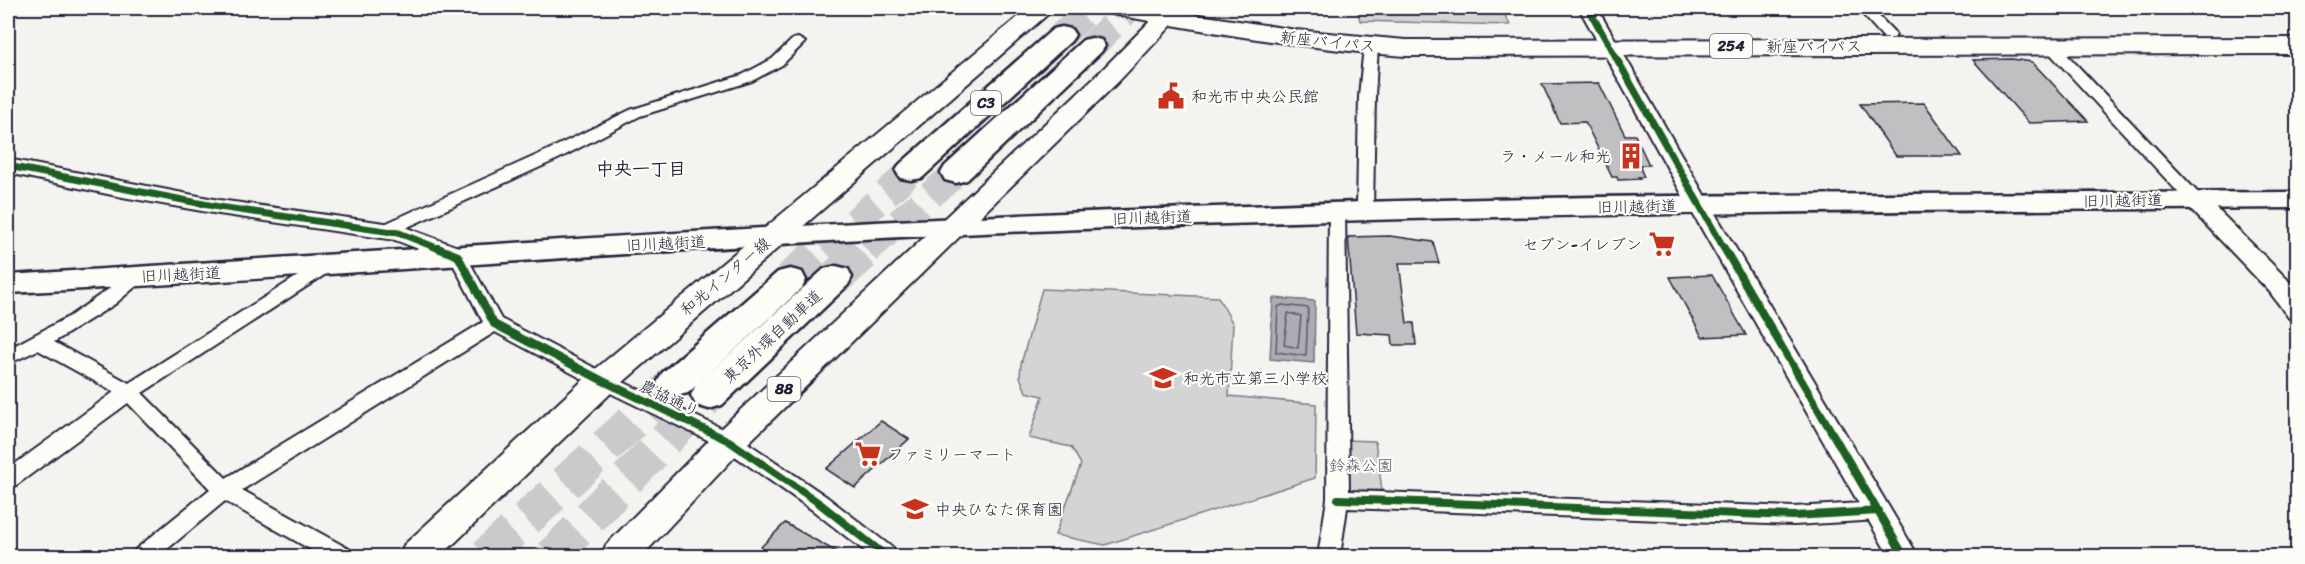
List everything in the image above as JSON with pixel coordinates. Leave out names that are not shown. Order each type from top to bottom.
[{"type":"highway","name":"新座バイパス","points":[[1117,8],[1171,12],[1238,30],[1371,46],[1440,48],[1609,41],[1888,35],[2298,36]]},
{"type":"highway","name":"新座バイパス","points":[[1197,8],[1257,18],[1370,30],[1609,41],[2298,45]]},
{"type":"highway","name":"C3","points":[[911,171],[1062,35]]},
{"type":"highway","name":"C3","points":[[956,173],[1092,46]]},
{"type":"highway","name":"東京外環自動車道","points":[[709,395],[836,278]]},
{"type":"highway","name":"東京外環自動車道","points":[[675,383],[790,280]]},
{"type":"main road","name":"和光インター線","points":[[417,556],[603,381],[770,237],[1043,8]]},
{"type":"main road","name":"88","points":[[620,556],[729,441],[1110,76],[1171,12]]},
{"type":"main road","name":"旧川越街道","points":[[8,284],[954,226],[1337,210],[2298,200]]},
{"type":"street","points":[[1588,8],[1609,41],[1699,205],[1904,556]]},
{"type":"street","points":[[1864,8],[1888,35]]},
{"type":"street","points":[[386,230],[552,155],[635,113],[747,78],[777,62],[798,42]]},
{"type":"street","points":[[2049,45],[2278,285],[2298,312]]},
{"type":"street","points":[[1365,210],[1367,96],[1371,46]]},
{"type":"street","points":[[8,166],[196,203],[399,233],[458,256],[494,324],[224,490],[144,556]]},
{"type":"street","points":[[1329,556],[1338,499],[1337,210]]},
{"type":"street","points":[[8,480],[69,432],[128,391],[326,266]]},
{"type":"street","points":[[8,357],[38,342],[116,295],[139,276]]},
{"type":"street","name":"農協通り","points":[[494,324],[603,381],[729,441],[819,503],[886,556]]},
{"type":"street","points":[[38,342],[128,391],[224,490],[341,556]]},
{"type":"street","points":[[1338,499],[1794,516],[1879,511]]},
{"type":"green space","points":[[1357,8],[1501,8],[1510,25],[1360,21]]},
{"type":"green space","points":[[1042,289],[1218,297],[1233,324],[1229,396],[1316,404],[1315,478],[1105,545],[1055,535],[1081,464],[1071,447],[1029,438],[1043,396],[1026,392],[1020,377],[1021,364]]},
{"type":"green space","name":"鈴森公園","points":[[1342,440],[1375,441],[1382,490],[1352,491],[1345,487]]},
{"type":"water","points":[[1273,298],[1315,301],[1314,363],[1270,359]]},
{"type":"building","points":[[2012,59],[2032,62],[2088,121],[2029,123],[1973,60]]},
{"type":"building","points":[[1599,83],[1625,135],[1635,135],[1649,165],[1639,165],[1644,177],[1638,177],[1640,179],[1618,180],[1617,177],[1612,177],[1585,122],[1560,123],[1542,84]]},
{"type":"building","points":[[1924,103],[1962,156],[1896,156],[1860,104]]},
{"type":"building","points":[[1390,236],[1433,242],[1439,263],[1399,263],[1407,323],[1414,323],[1416,345],[1393,345],[1392,335],[1356,333],[1348,237]]},
{"type":"building","points":[[1712,275],[1746,335],[1702,337],[1670,277]]},
{"type":"building","name":"ファミリーマート","points":[[881,421],[909,439],[855,488],[826,469]]},
{"type":"building","points":[[785,523],[844,556],[752,556]]},
{"type":"tunnel","points":[[1062,35],[1090,8]]},
{"type":"tunnel","points":[[1092,46],[1129,8]]},
{"type":"tunnel","points":[[824,250],[911,171]]},
{"type":"tunnel","points":[[867,250],[956,173]]},
{"type":"tunnel","points":[[790,280],[825,248]]},
{"type":"tunnel","points":[[836,277],[869,248]]},
{"type":"tunnel","points":[[486,556],[675,383]]},
{"type":"tunnel","points":[[552,556],[709,395]]},
{"type":"cycle path","points":[[1588,8],[1699,205],[1904,556]]},
{"type":"cycle path","points":[[8,166],[219,207],[399,233],[458,256],[494,324],[603,381],[729,441],[819,503],[886,556]]},
{"type":"cycle path","points":[[1338,499],[1794,516],[1879,511]]},
{"type":"place","name":"和光市中央公民館","points":[[1171,96]]},
{"type":"place","name":"ラ・メール和光","points":[[1631,156]]},
{"type":"place","name":"セブン-イレブン","points":[[1662,244]]},
{"type":"place","name":"和光市立第三小学校","points":[[1163,378]]},
{"type":"place","name":"ファミリーマート","points":[[868,454]]},
{"type":"place","name":"中央ひなた保育園","points":[[915,509]]},
{"type":"district","name":"中央一丁目","points":[[641,169]]}]
